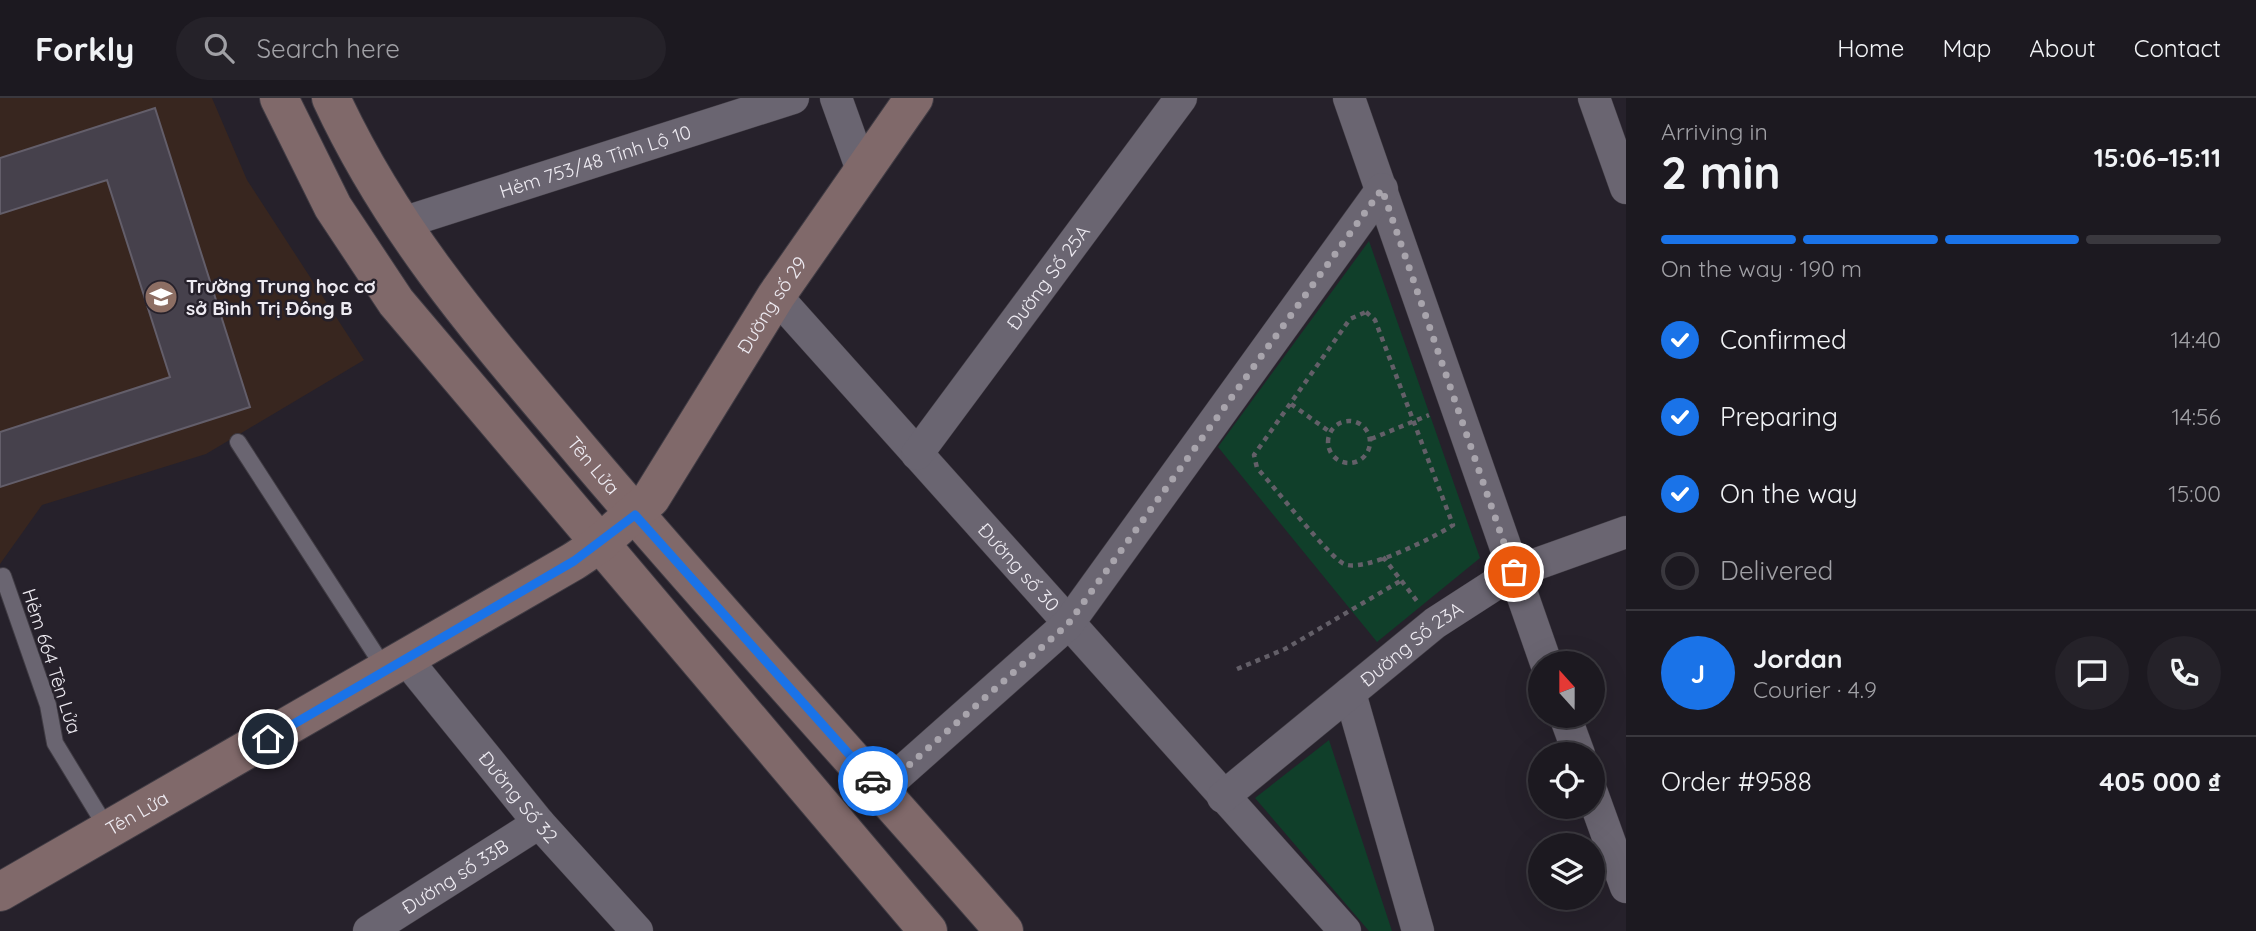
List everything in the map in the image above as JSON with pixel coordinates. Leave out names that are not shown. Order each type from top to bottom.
[{"type":"main road","points":[[279,98],[311,166],[362,255],[430,346],[928,931]]},
{"type":"main road","name":"Tên Lửa","points":[[331,98],[374,183],[399,223],[467,316],[635,515],[1004,931]]},
{"type":"main road","name":"Đường số 29","points":[[598,545],[635,515],[651,498],[776,296],[914,98]]},
{"type":"main road","name":"Tên Lửa","points":[[0,892],[396,665],[598,545]]},
{"type":"street","name":"Hẻm 753/48 Tỉnh Lộ 10","points":[[399,223],[793,98]]},
{"type":"street","points":[[836,98],[863,173]]},
{"type":"street","points":[[1349,98],[1542,651]]},
{"type":"street","points":[[1594,98],[1626,188]]},
{"type":"street","name":"Đường Số 25A","points":[[917,454],[1172,101]]},
{"type":"street","points":[[881,790],[1068,624],[1382,189]]},
{"type":"street","name":"Đường số 30","points":[[776,296],[1345,931]]},
{"type":"street","name":"Đường Số 23A","points":[[1223,797],[1435,623],[1514,572],[1626,532]]},
{"type":"street","name":"Đường Số 32","points":[[396,665],[637,931]]},
{"type":"street","points":[[1350,693],[1418,931]]},
{"type":"street","points":[[1601,819],[1626,887]]},
{"type":"street","name":"Đường số 33B","points":[[369,931],[539,823]]},
{"type":"lane","points":[[238,442],[396,665]]},
{"type":"lane","name":"Hẻm 664 Tên Lửa","points":[[3,576],[48,705],[55,743],[108,830]]},
{"type":"path","points":[[1366,312],[1375,320],[1453,525],[1440,534],[1363,566],[1344,564],[1257,468],[1254,455],[1291,404],[1350,320],[1366,312]]},
{"type":"path","points":[[1291,404],[1330,432]]},
{"type":"path","points":[[1371,439],[1456,404]]},
{"type":"path","points":[[1353,421],[1366,428],[1371,439],[1368,453],[1359,462],[1345,464],[1333,457],[1328,446],[1330,432],[1340,423],[1353,421]]},
{"type":"path","points":[[1383,557],[1435,623]]},
{"type":"path","points":[[1237,669],[1285,649],[1402,580]]},
{"type":"shaded area","name":"Trường Trung học cơ sở Bình Trị Đông B","points":[[0,98],[212,98],[247,180],[364,360],[206,454],[42,505],[0,564]]},
{"type":"green space","points":[[1369,241],[1480,558],[1377,642],[1218,447]]},
{"type":"green space","points":[[1329,740],[1392,931],[1369,931],[1255,798]]},
{"type":"building","points":[[155,108],[250,407],[0,487],[0,432],[170,377],[107,180],[0,214],[0,158]]},
{"type":"way so far","points":[[873,781],[881,790],[1068,624],[1382,189],[1514,572]]},
{"type":"place","name":"Trường Trung học cơ sở Bình Trị Đông B","points":[[161,297]]},
{"type":"route","points":[[268,739],[574,561],[635,515],[873,781]]}]
